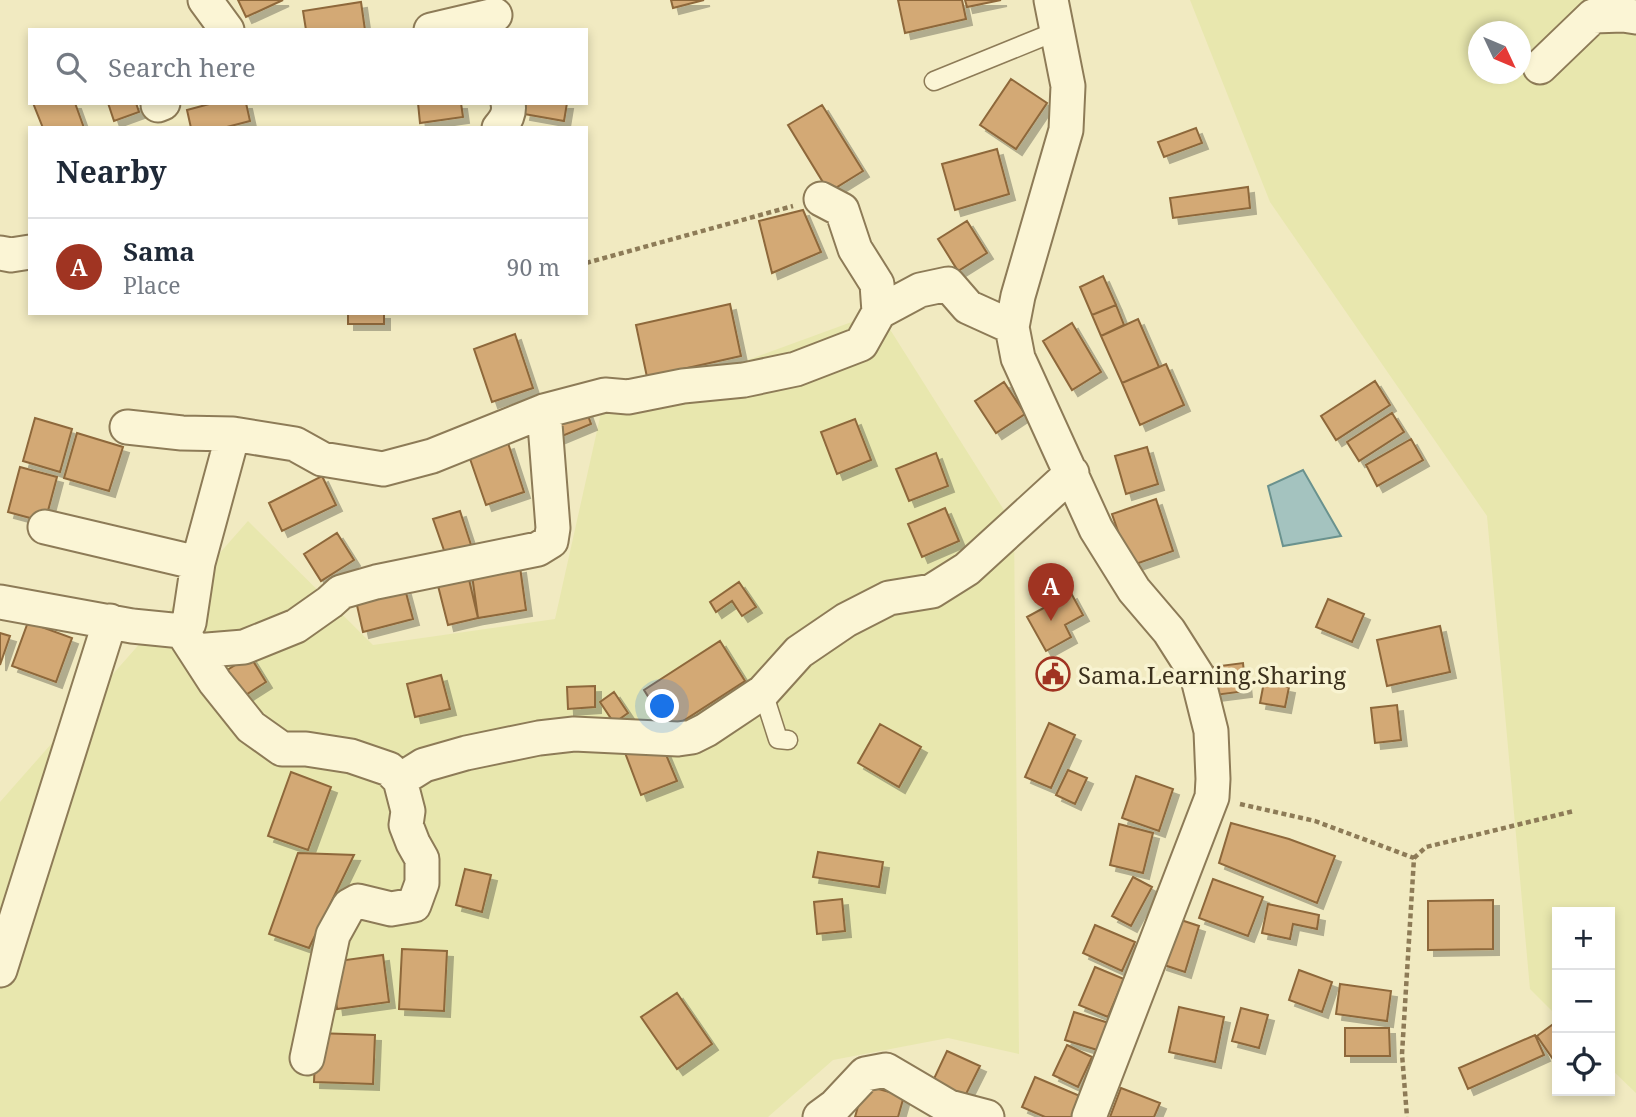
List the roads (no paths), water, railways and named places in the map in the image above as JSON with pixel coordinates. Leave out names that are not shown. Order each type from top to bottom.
[{"type":"street","points":[[205,0],[226,28]]},
{"type":"street","points":[[440,28],[496,15]]},
{"type":"street","points":[[1054,16],[1068,86],[1066,130],[1018,296],[1013,327],[1018,358],[1096,529],[1134,590],[1169,631],[1197,675],[1211,732],[1213,779],[1212,797],[1089,1117]]},
{"type":"street","points":[[1540,67],[1593,16],[1636,17]]},
{"type":"street","points":[[501,126],[509,110],[508,105]]},
{"type":"street","points":[[821,199],[842,210],[855,249],[877,284],[879,312]]},
{"type":"street","points":[[0,254],[28,252]]},
{"type":"street","points":[[127,427],[182,433],[233,434],[295,444],[322,459],[383,469],[432,456],[544,411],[605,395],[628,397],[683,386],[744,380],[796,369],[861,344],[879,312],[920,290],[948,284],[968,307],[1013,327]]},
{"type":"street","points":[[0,602],[110,621],[188,641],[244,647],[296,626],[341,592],[376,582],[538,548],[551,541],[553,528],[544,411]]},
{"type":"street","points":[[233,434],[198,563],[188,641],[215,682],[251,727],[282,749],[306,749],[351,757],[389,769],[400,780],[408,811],[406,825],[422,859],[422,883],[414,905],[391,909],[358,901],[349,906],[333,935],[307,1059]]},
{"type":"street","points":[[400,780],[424,765],[539,738],[574,734],[678,739],[692,737],[763,692],[799,652],[846,620],[889,598],[932,591],[967,569],[1072,473]]},
{"type":"street","points":[[45,527],[198,563]]},
{"type":"street","points":[[0,970],[110,621]]},
{"type":"street","points":[[820,1117],[835,1106],[865,1074],[886,1070],[949,1107],[986,1117]]},
{"type":"lane","points":[[934,80],[1054,16]]},
{"type":"lane","points":[[763,692],[778,739],[788,740]]},
{"type":"water","points":[[1303,470],[1341,536],[1283,546],[1268,486]]},
{"type":"place","name":"Sama","points":[[1051,621]]},
{"type":"place","name":"Sama.Learning.Sharing","points":[[1053,674]]}]
